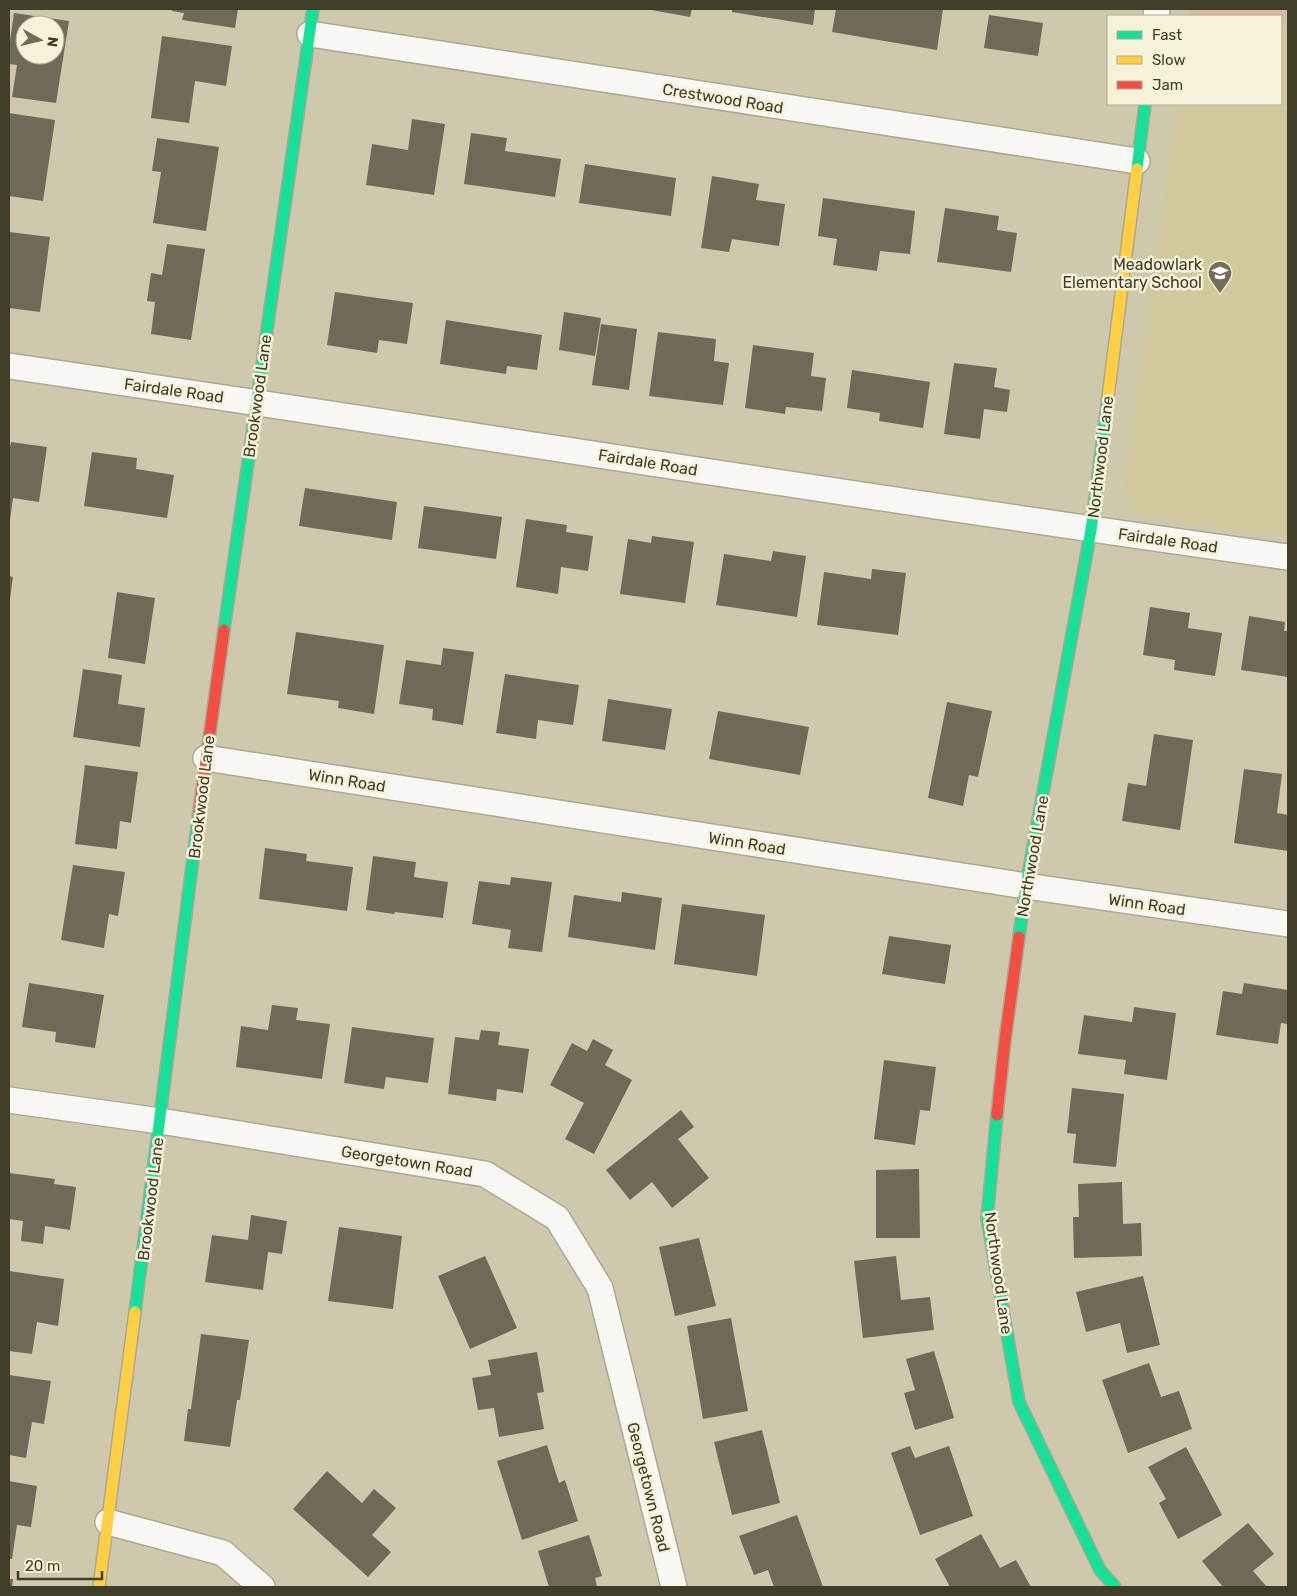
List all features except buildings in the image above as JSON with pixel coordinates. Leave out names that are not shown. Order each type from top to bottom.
[{"type":"street","name":"Brookwood Lane","points":[[99,1587],[206,758],[313,9]]},
{"type":"street","name":"Crestwood Road","points":[[310,34],[1137,161]]},
{"type":"street","name":"Northwood Lane","points":[[1116,1587],[1100,1570],[1019,1402],[987,1218],[1005,1040],[1026,886],[1091,530],[1144,105]]},
{"type":"street","name":"Fairdale Road","points":[[9,366],[1091,530],[1288,557]]},
{"type":"street","name":"Winn Road","points":[[206,758],[1026,886],[1288,924]]},
{"type":"street","name":"Georgetown Road","points":[[9,1100],[160,1121],[485,1174],[557,1218],[600,1288],[674,1587]]},
{"type":"street","points":[[108,1522],[223,1553],[262,1587]]},
{"type":"shaded area","points":[[1190,9],[1288,9],[1288,24],[1282,25],[1282,15],[1189,15]]},
{"type":"shaded area","name":"Meadowlark Elementary School","points":[[1288,9],[1288,537],[1149,517],[1129,506],[1124,484],[1177,105],[1282,105],[1282,15]]},
{"type":"traffic: fast","points":[[224,630],[313,9]]},
{"type":"traffic: fast","points":[[1137,169],[1145,105]]},
{"type":"traffic: fast","points":[[1019,937],[1026,886],[1091,530],[1108,397]]},
{"type":"traffic: fast","points":[[135,1312],[199,812]]},
{"type":"traffic: fast","points":[[997,1115],[987,1218],[1019,1402],[1100,1570],[1115,1587]]},
{"type":"traffic: slow","points":[[1108,397],[1137,169]]},
{"type":"traffic: slow","points":[[99,1587],[135,1312]]},
{"type":"traffic: jam","points":[[199,812],[224,630]]},
{"type":"traffic: jam","points":[[997,1115],[1019,937]]},
{"type":"place","name":"Meadowlark Elementary School","points":[[1220,294]]}]
